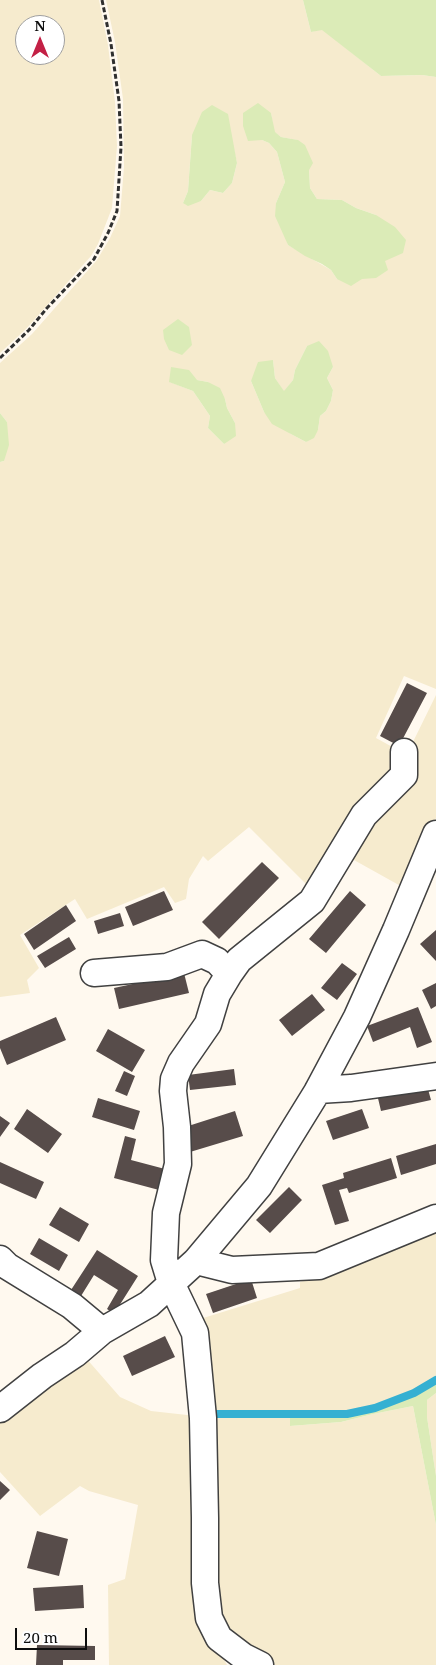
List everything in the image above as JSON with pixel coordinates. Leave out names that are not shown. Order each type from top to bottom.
[{"type":"street","points":[[260,1665],[244,1657],[219,1638],[209,1618],[205,1583],[202,1418],[195,1333],[171,1283],[164,1260],[166,1213],[178,1164],[177,1127],[173,1091],[174,1079],[181,1063],[208,1024],[217,994],[229,974],[239,960],[312,901],[364,815],[404,775],[404,752]]},
{"type":"street","points":[[0,1409],[42,1376],[75,1354],[102,1330],[149,1304],[196,1261],[259,1186],[318,1090],[356,1017],[396,930],[436,834]]},
{"type":"street","points":[[94,973],[167,967],[202,954],[217,962],[229,974]]},
{"type":"street","points":[[318,1090],[350,1088],[436,1076]]},
{"type":"street","points":[[196,1261],[232,1270],[319,1266],[436,1218]]},
{"type":"street","points":[[0,1259],[7,1266],[72,1306],[102,1330]]},
{"type":"path","points":[[0,358],[29,330],[47,308],[94,259],[117,211],[121,147],[119,101],[111,44],[102,0]]},
{"type":"shaded area","points":[[0,0],[99,0],[108,45],[115,102],[117,146],[112,208],[98,244],[91,256],[26,329],[0,353]]},
{"type":"shaded area","points":[[106,0],[303,0],[311,32],[322,29],[381,76],[422,75],[436,77],[436,689],[404,676],[376,738],[398,750],[399,775],[310,888],[249,827],[208,861],[203,856],[189,879],[186,899],[175,903],[164,887],[87,919],[75,899],[20,935],[39,968],[27,980],[30,993],[0,997],[0,462],[4,461],[7,422],[0,413],[0,363],[32,334],[97,260],[120,216],[124,167],[123,99],[115,42]],"holes":[[[271,113],[274,132],[281,137],[297,140],[309,170],[310,188],[317,199],[342,200],[356,208],[376,215],[385,261],[337,279],[331,270],[288,245],[276,203],[285,182],[277,152],[269,143],[262,140]],[[192,135],[232,141],[237,163],[232,183],[223,193],[210,190],[201,201],[183,203],[188,191]],[[307,346],[333,367],[327,378],[333,390],[331,401],[326,411],[320,416],[318,430],[306,442],[291,434],[264,412],[251,381],[273,360],[275,378],[284,392],[293,380],[295,370]],[[197,380],[208,382],[225,399],[227,408],[235,423],[224,444],[208,428],[210,416],[193,391],[170,382]]]},
{"type":"shaded area","points":[[436,695],[436,818],[406,889],[345,855],[410,748]]},
{"type":"shaded area","points":[[436,1229],[436,1377],[412,1391],[374,1406],[347,1412],[210,1412],[200,1319],[300,1288],[300,1282]]},
{"type":"shaded area","points":[[85,1357],[120,1397],[151,1411],[196,1416],[215,1644],[227,1665],[109,1665],[108,1585],[125,1579],[138,1505],[89,1491],[80,1486],[40,1516],[0,1472],[0,1422]]},
{"type":"shaded area","points":[[436,1393],[436,1476],[427,1417],[427,1400]]},
{"type":"shaded area","points":[[413,1406],[436,1525],[436,1665],[273,1665],[250,1653],[214,1613],[213,1416],[290,1417],[290,1426],[341,1422]]},
{"type":"green space","points":[[303,0],[436,0],[436,77],[422,75],[381,76],[322,30],[311,32]]},
{"type":"green space","points":[[258,103],[271,113],[275,132],[281,137],[298,140],[305,145],[313,163],[309,170],[310,188],[317,199],[342,200],[356,208],[376,215],[395,227],[406,240],[403,253],[385,261],[388,270],[376,278],[362,279],[351,286],[337,279],[331,270],[322,264],[288,245],[275,216],[276,203],[285,182],[277,152],[269,143],[262,140],[248,141],[243,126],[243,113]]},
{"type":"green space","points":[[212,105],[228,114],[237,163],[232,183],[223,193],[210,190],[201,201],[188,206],[183,203],[188,191],[192,135],[202,112]]},
{"type":"green space","points":[[178,319],[189,327],[192,345],[182,355],[169,350],[164,339],[163,330]]},
{"type":"green space","points":[[319,341],[328,351],[333,367],[327,378],[333,390],[331,401],[326,411],[320,416],[318,430],[314,438],[306,442],[272,424],[264,412],[251,381],[258,362],[273,360],[275,378],[284,391],[293,380],[295,370],[307,346]]},
{"type":"green space","points":[[171,367],[189,370],[197,380],[208,382],[220,388],[235,423],[236,436],[224,444],[208,428],[210,416],[193,391],[169,382]]},
{"type":"green space","points":[[0,413],[7,422],[9,445],[4,461],[0,462]]},
{"type":"green space","points":[[436,1383],[436,1393],[427,1400],[427,1417],[436,1476],[436,1525],[413,1406],[341,1422],[290,1426],[290,1417],[347,1416],[376,1410],[415,1395]]},
{"type":"building","points":[[407,683],[427,693],[399,746],[380,736]]},
{"type":"building","points":[[262,862],[279,878],[219,939],[202,922]]},
{"type":"building","points":[[164,891],[173,910],[133,926],[125,907]]},
{"type":"building","points":[[350,891],[366,905],[326,953],[309,939]]},
{"type":"building","points":[[66,905],[76,921],[34,950],[24,934]]},
{"type":"building","points":[[120,913],[124,926],[98,934],[94,921]]},
{"type":"building","points":[[436,930],[436,961],[420,944]]},
{"type":"building","points":[[69,937],[76,949],[45,968],[37,956]]},
{"type":"building","points":[[342,963],[357,974],[337,1000],[321,988]]},
{"type":"building","points":[[184,973],[189,993],[119,1009],[114,988]]},
{"type":"building","points":[[436,983],[436,1006],[431,1009],[422,990]]},
{"type":"building","points":[[312,994],[325,1010],[292,1036],[279,1020]]},
{"type":"building","points":[[418,1007],[432,1042],[417,1048],[410,1027],[373,1042],[367,1026]]},
{"type":"building","points":[[56,1017],[66,1040],[7,1065],[0,1048],[0,1041]]},
{"type":"building","points":[[108,1029],[145,1050],[132,1072],[96,1051]]},
{"type":"building","points":[[234,1069],[236,1085],[190,1090],[188,1075]]},
{"type":"building","points":[[124,1071],[135,1076],[127,1096],[115,1091]]},
{"type":"building","points":[[426,1082],[431,1100],[381,1111],[377,1094]]},
{"type":"building","points":[[98,1098],[140,1111],[134,1130],[92,1117]]},
{"type":"building","points":[[27,1109],[62,1134],[48,1153],[14,1129]]},
{"type":"building","points":[[362,1109],[369,1128],[333,1140],[326,1121]]},
{"type":"building","points":[[235,1111],[243,1136],[190,1152],[182,1128]]},
{"type":"building","points":[[0,1116],[10,1123],[0,1137]]},
{"type":"building","points":[[125,1136],[136,1139],[131,1160],[165,1169],[159,1190],[114,1178]]},
{"type":"building","points":[[436,1144],[436,1164],[401,1175],[396,1156]]},
{"type":"building","points":[[391,1158],[397,1178],[349,1193],[347,1188],[339,1190],[349,1221],[335,1225],[322,1185],[344,1178],[343,1173]]},
{"type":"building","points":[[0,1162],[44,1182],[36,1199],[0,1183]]},
{"type":"building","points":[[289,1187],[302,1200],[270,1233],[256,1220]]},
{"type":"building","points":[[60,1207],[89,1224],[79,1242],[49,1225]]},
{"type":"building","points":[[39,1238],[68,1255],[59,1271],[30,1254]]},
{"type":"building","points":[[97,1250],[138,1276],[114,1314],[107,1309],[118,1290],[94,1275],[81,1296],[71,1290]]},
{"type":"building","points":[[251,1279],[257,1298],[213,1313],[206,1294]]},
{"type":"building","points":[[165,1336],[175,1357],[132,1376],[123,1356]]},
{"type":"building","points":[[0,1481],[10,1490],[0,1500]]},
{"type":"building","points":[[37,1531],[68,1539],[59,1576],[27,1568]]},
{"type":"building","points":[[83,1585],[84,1608],[35,1611],[33,1588]]},
{"type":"building","points":[[37,1645],[95,1646],[95,1660],[63,1660],[63,1665],[36,1665]]},
{"type":"waterway","points":[[212,1414],[347,1414],[375,1408],[414,1393],[436,1380]]}]
